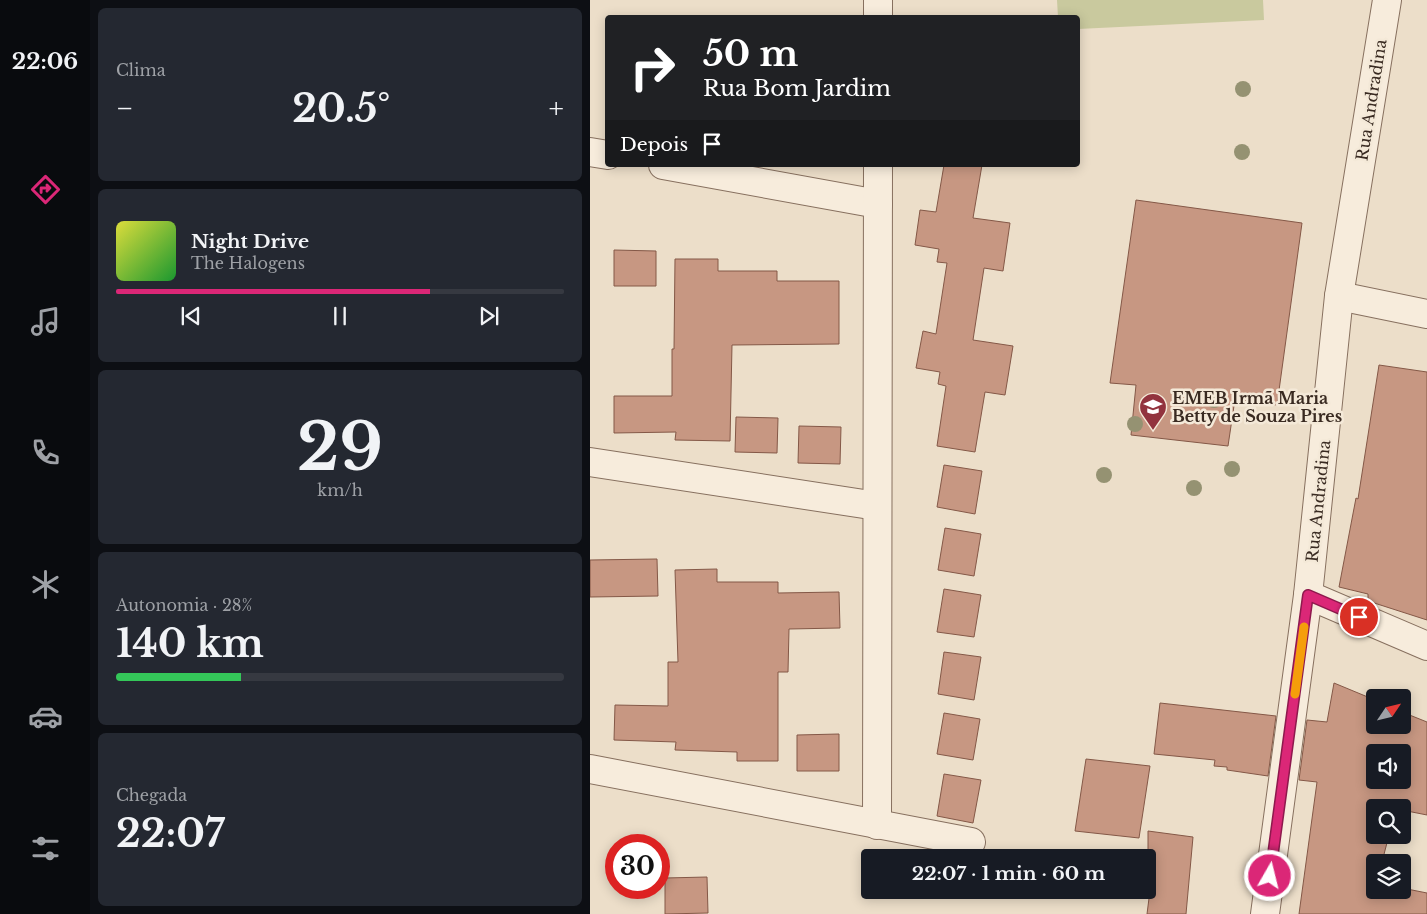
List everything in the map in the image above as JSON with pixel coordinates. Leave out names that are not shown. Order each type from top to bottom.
[{"type":"street","points":[[878,0],[878,15]]},
{"type":"street","name":"Rua Andradina","points":[[1265,914],[1308,595],[1339,296],[1386,0]]},
{"type":"street","points":[[590,152],[605,154]]},
{"type":"street","points":[[674,167],[878,204]]},
{"type":"street","points":[[877,825],[878,167]]},
{"type":"street","points":[[1339,296],[1427,314]]},
{"type":"street","points":[[590,462],[877,506]]},
{"type":"street","points":[[1308,595],[1427,646]]},
{"type":"street","points":[[590,769],[971,842]]},
{"type":"green space","points":[[1057,0],[1263,0],[1264,20],[1080,29],[1080,15],[1058,15]]},
{"type":"building","points":[[944,167],[982,167],[973,218],[1010,223],[1003,271],[984,268],[973,340],[1013,346],[1005,395],[985,392],[975,452],[937,446],[946,386],[938,384],[940,372],[916,368],[923,331],[936,334],[947,263],[937,262],[939,249],[915,245],[920,210],[936,212]]},
{"type":"building","points":[[1136,200],[1302,223],[1277,405],[1235,399],[1228,446],[1131,435],[1136,385],[1110,383]]},
{"type":"building","points":[[614,250],[656,251],[656,286],[614,286]]},
{"type":"building","points":[[675,259],[718,259],[718,271],[777,271],[777,281],[839,281],[839,344],[732,345],[730,441],[675,440],[676,432],[614,433],[614,396],[672,396]]},
{"type":"building","points":[[1379,365],[1427,372],[1427,620],[1368,601],[1368,594],[1339,587],[1356,498],[1358,499]]},
{"type":"building","points":[[736,417],[778,418],[777,453],[735,452]]},
{"type":"building","points":[[799,426],[841,427],[840,464],[798,463]]},
{"type":"building","points":[[944,465],[982,471],[975,514],[937,507]]},
{"type":"building","points":[[945,528],[981,534],[974,576],[938,570]]},
{"type":"building","points":[[657,559],[658,596],[590,597],[590,560]]},
{"type":"building","points":[[717,569],[717,582],[778,582],[778,593],[839,592],[840,628],[789,629],[788,672],[778,672],[778,761],[737,761],[737,752],[675,750],[676,742],[614,740],[615,705],[668,706],[668,662],[678,662],[675,570]]},
{"type":"building","points":[[944,589],[981,595],[974,637],[937,632]]},
{"type":"building","points":[[944,652],[981,657],[974,700],[938,694]]},
{"type":"building","points":[[1334,683],[1366,696],[1366,734],[1411,734],[1411,716],[1427,722],[1427,815],[1411,812],[1411,799],[1366,799],[1366,844],[1387,844],[1384,854],[1366,854],[1366,899],[1411,899],[1411,890],[1427,893],[1427,914],[1299,914],[1317,782],[1299,780],[1307,720],[1327,722]]},
{"type":"building","points":[[1160,703],[1276,716],[1268,776],[1227,770],[1227,767],[1214,766],[1215,760],[1154,754]]},
{"type":"building","points":[[944,713],[980,719],[973,760],[937,754]]},
{"type":"building","points":[[839,734],[839,771],[797,771],[797,735]]},
{"type":"building","points":[[1086,759],[1150,766],[1139,838],[1075,831]]},
{"type":"building","points":[[944,774],[981,780],[973,823],[937,816]]},
{"type":"building","points":[[1148,831],[1193,837],[1186,914],[1147,914],[1149,899],[1156,899],[1156,849],[1148,849]]},
{"type":"building","points":[[707,877],[708,913],[665,914],[665,899],[670,899],[670,878]]},
{"type":"slow traffic","points":[[1295,694],[1304,627]]},
{"type":"place","name":"EMEB Irmã Maria Betty de Souza Pires","points":[[1153,431]]},
{"type":"route","points":[[1270,876],[1308,595],[1359,617]]}]
